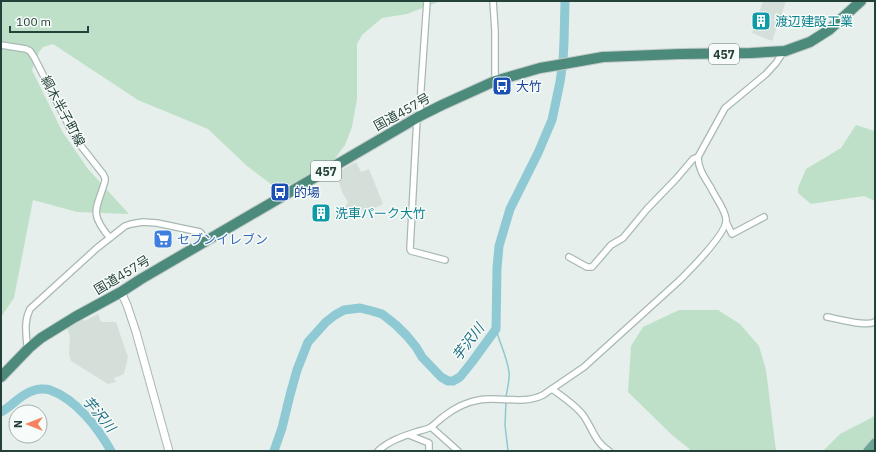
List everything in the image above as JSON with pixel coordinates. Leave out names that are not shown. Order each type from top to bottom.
[{"type":"highway","name":"国道457号","points":[[1,377],[29,348],[41,338],[76,317],[419,117],[495,81],[540,68],[603,57],[785,51],[810,42],[829,30],[861,1]]},
{"type":"main road","points":[[868,451],[875,443]]},
{"type":"street","points":[[427,1],[410,249],[411,251],[445,260]]},
{"type":"street","points":[[493,1],[495,32],[495,81]]},
{"type":"street","name":"綱木半子町線","points":[[1,45],[26,49],[32,53],[73,134],[103,174],[105,180],[97,204],[96,212],[97,218],[104,232],[110,238]]},
{"type":"street","points":[[764,217],[732,234],[726,222],[724,213],[699,166],[698,157],[725,108],[766,74],[776,64],[785,51]]},
{"type":"street","points":[[569,257],[587,267],[592,267],[611,245],[623,238],[647,209],[693,159],[698,157]]},
{"type":"street","points":[[29,348],[25,323],[30,309],[97,248],[125,226],[144,222],[157,224],[200,232],[207,241]]},
{"type":"street","points":[[378,451],[390,442],[431,427],[450,412],[465,403],[480,400],[529,399],[539,397],[552,389],[584,367],[680,280],[694,266],[722,232],[726,222]]},
{"type":"street","points":[[121,292],[136,332],[169,451]]},
{"type":"street","points":[[827,317],[867,324],[875,322]]},
{"type":"street","points":[[552,389],[564,397],[582,414],[597,440],[609,451]]},
{"type":"street","points":[[431,427],[458,451]]},
{"type":"street","points":[[409,434],[429,442],[429,451]]},
{"type":"shaded area","name":"渡辺建設工業","points":[[763,1],[786,1],[772,41],[752,33]]},
{"type":"shaded area","points":[[356,162],[361,172],[369,169],[383,204],[370,210],[346,212],[345,207],[348,202],[342,192],[336,173]]},
{"type":"shaded area","points":[[98,314],[101,322],[116,322],[128,357],[124,374],[114,378],[116,382],[108,384],[71,361],[69,354],[70,336],[67,328],[82,319],[84,321]]},
{"type":"green space","points":[[1,1],[441,1],[407,14],[382,18],[362,35],[357,44],[357,99],[352,127],[345,145],[328,168],[304,182],[286,185],[272,185],[247,166],[208,129],[138,100],[53,44],[43,47],[39,52],[32,70],[62,131],[88,169],[129,214],[77,212],[33,200],[14,298],[1,317]]},
{"type":"green space","points":[[856,125],[875,131],[875,201],[864,196],[811,204],[798,193],[798,188],[806,169],[841,148]]},
{"type":"green space","points":[[679,310],[718,310],[740,324],[759,346],[766,370],[776,451],[692,451],[672,435],[628,392],[631,346],[643,327]]},
{"type":"green space","points":[[875,415],[875,451],[823,451],[840,434]]},
{"type":"waterway","name":"芋沢川","points":[[274,451],[282,428],[297,370],[308,342],[326,322],[344,310],[360,308],[382,314],[407,336],[422,357],[441,377],[448,381],[453,381],[460,377],[496,329],[497,268],[499,246],[510,209],[538,153],[552,120],[563,61],[565,1]]},
{"type":"waterway","points":[[496,329],[507,361],[509,372],[506,397]]},
{"type":"waterway","name":"芋沢川","points":[[1,412],[34,390],[50,390],[60,394],[77,407],[100,433],[111,451]]},
{"type":"waterway","points":[[506,401],[505,425],[508,451]]},
{"type":"place","name":"渡辺建設工業","points":[[761,21]]},
{"type":"place","name":"大竹","points":[[502,86]]},
{"type":"place","name":"的場","points":[[280,192]]},
{"type":"place","name":"洗車パーク大竹","points":[[321,213]]},
{"type":"place","name":"セブンイレブン","points":[[163,239]]}]
